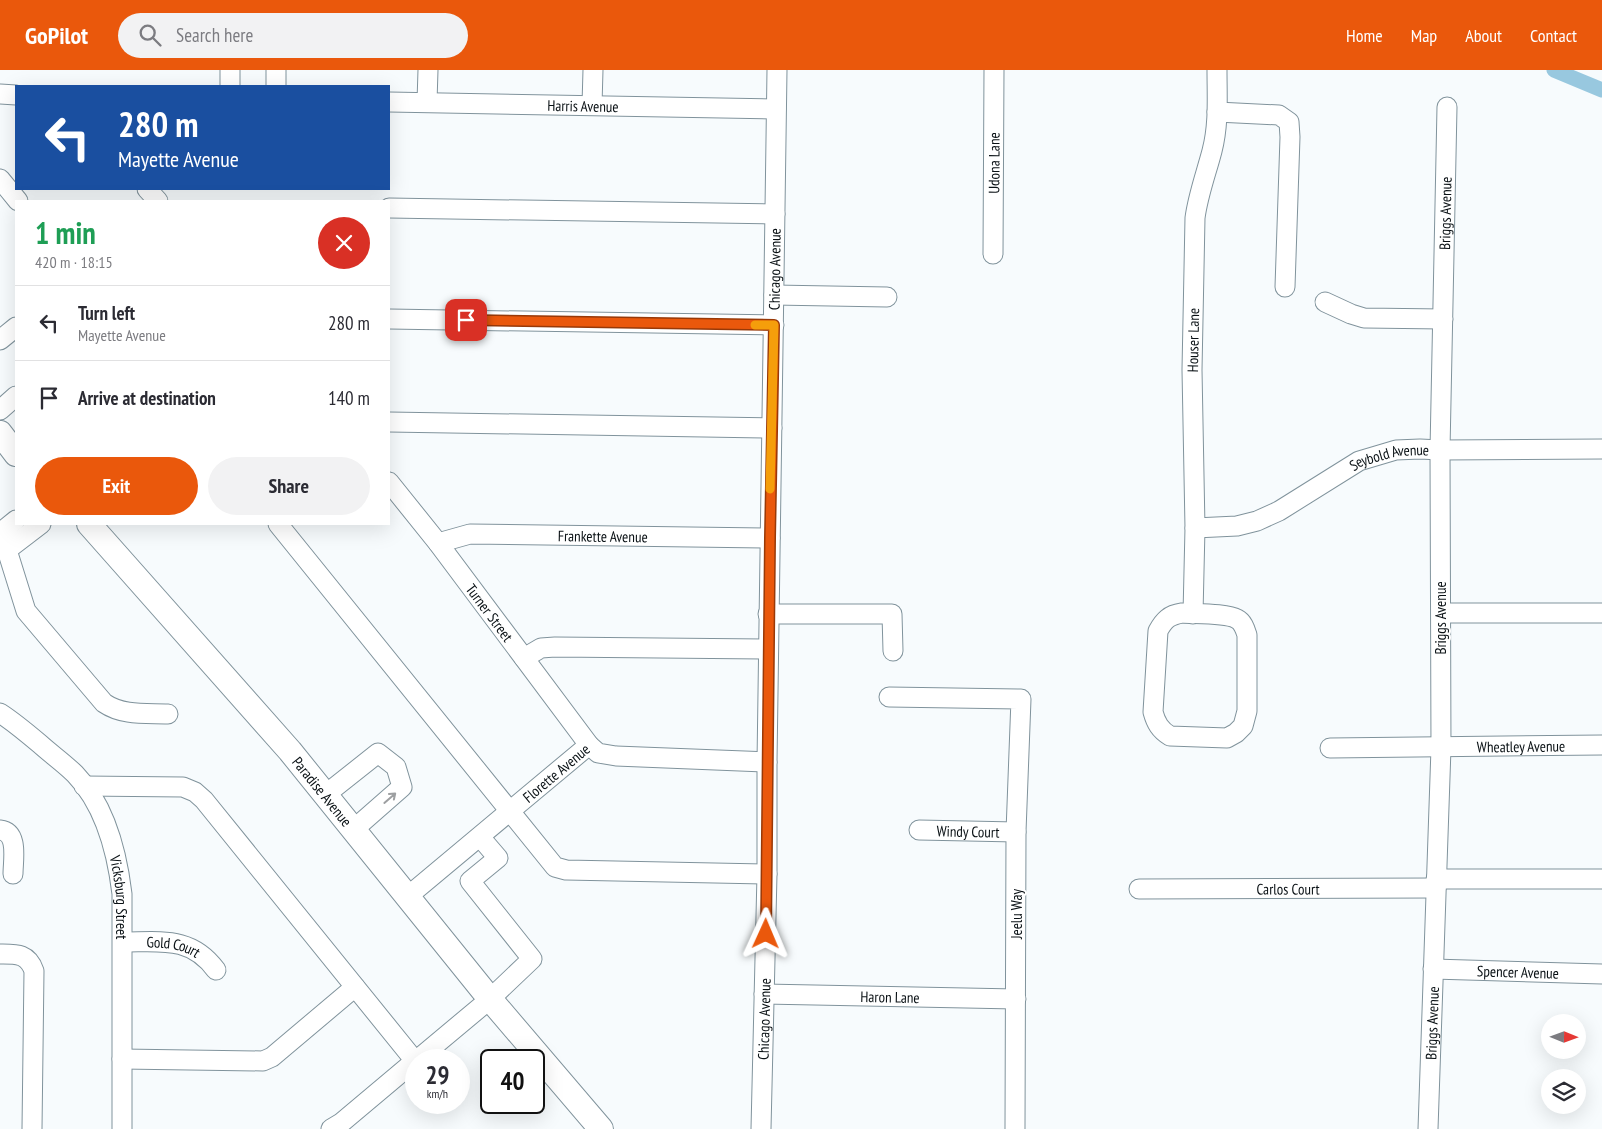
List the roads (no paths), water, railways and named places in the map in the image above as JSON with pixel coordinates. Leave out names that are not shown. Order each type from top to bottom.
[{"type":"main road","name":"Paradise Avenue","points":[[90,525],[290,751],[490,999],[602,1129]]},
{"type":"street","points":[[230,70],[230,85]]},
{"type":"street","points":[[276,70],[276,85]]},
{"type":"street","points":[[427,102],[428,70]]},
{"type":"street","points":[[592,105],[593,70]]},
{"type":"street","name":"Chicago Avenue","points":[[761,1129],[767,874],[768,614],[777,70]]},
{"type":"street","name":"Udona Lane","points":[[993,254],[994,70]]},
{"type":"street","name":"Houser Lane","points":[[1193,614],[1195,528],[1192,370],[1195,218],[1198,196],[1212,150],[1216,126],[1216,70]]},
{"type":"street","points":[[0,94],[15,94]]},
{"type":"street","name":"Harris Avenue","points":[[390,102],[776,109]]},
{"type":"street","name":"Briggs Avenue","points":[[1428,1129],[1441,748],[1440,450],[1448,106]]},
{"type":"street","points":[[1217,112],[1279,115],[1289,122],[1285,287]]},
{"type":"street","points":[[0,179],[17,200]]},
{"type":"street","points":[[148,190],[157,200]]},
{"type":"street","points":[[390,208],[775,214]]},
{"type":"street","points":[[774,295],[888,298]]},
{"type":"street","points":[[1326,302],[1364,318],[1443,319]]},
{"type":"street","points":[[390,319],[774,325]]},
{"type":"street","points":[[0,340],[15,327]]},
{"type":"street","points":[[0,410],[15,397]]},
{"type":"street","points":[[390,422],[772,428]]},
{"type":"street","name":"Seybold Avenue","points":[[1195,528],[1237,526],[1257,521],[1279,512],[1359,461],[1396,450],[1602,449]]},
{"type":"street","name":"Turner Street","points":[[390,483],[438,543],[589,745]]},
{"type":"street","points":[[2,541],[15,522]]},
{"type":"street","points":[[2,541],[39,525]]},
{"type":"street","points":[[279,525],[555,867],[566,870],[767,874]]},
{"type":"street","name":"Frankette Avenue","points":[[438,543],[470,534],[770,538]]},
{"type":"street","points":[[2,541],[26,611],[104,703],[114,710],[168,714]]},
{"type":"street","points":[[1441,613],[1602,613]]},
{"type":"street","points":[[768,614],[892,614],[893,651]]},
{"type":"street","points":[[1193,614],[1238,619],[1247,635],[1247,711],[1245,721],[1236,733],[1227,738],[1170,736],[1161,731],[1153,712],[1158,631],[1163,621],[1172,615],[1193,614]]},
{"type":"street","points":[[524,658],[541,648],[555,646],[768,649]]},
{"type":"street","name":"Jeelu Way","points":[[889,697],[1021,699],[1016,832],[1015,1129]]},
{"type":"street","name":"Vicksburg Street","points":[[0,713],[76,775],[92,797],[104,821],[113,846],[119,868],[122,894],[122,1129]]},
{"type":"street","name":"Florette Avenue","points":[[408,897],[589,745],[598,754],[616,756],[767,762]]},
{"type":"street","name":"Wheatley Avenue","points":[[1330,748],[1602,745]]},
{"type":"street","points":[[325,795],[378,752],[396,767],[402,787],[353,830]]},
{"type":"street","points":[[84,786],[183,787],[195,792],[406,1049]]},
{"type":"street","points":[[0,830],[4,830],[12,836],[14,845],[13,874]]},
{"type":"street","name":"Windy Court","points":[[919,830],[1016,832]]},
{"type":"street","points":[[430,1049],[490,999],[532,959],[470,881],[498,858],[480,837]]},
{"type":"street","name":"Carlos Court","points":[[1139,889],[1602,879]]},
{"type":"street","name":"Gold Court","points":[[123,942],[174,942],[184,945],[198,951],[216,970]]},
{"type":"street","points":[[0,954],[18,954],[28,959],[34,971],[32,1129]]},
{"type":"street","name":"Spencer Avenue","points":[[1433,968],[1602,974]]},
{"type":"street","points":[[122,1059],[263,1062],[272,1057],[355,987]]},
{"type":"street","name":"Haron Lane","points":[[764,994],[1016,999]]},
{"type":"street","points":[[331,1129],[405,1070]]},
{"type":"waterway","points":[[1554,70],[1602,90]]}]
